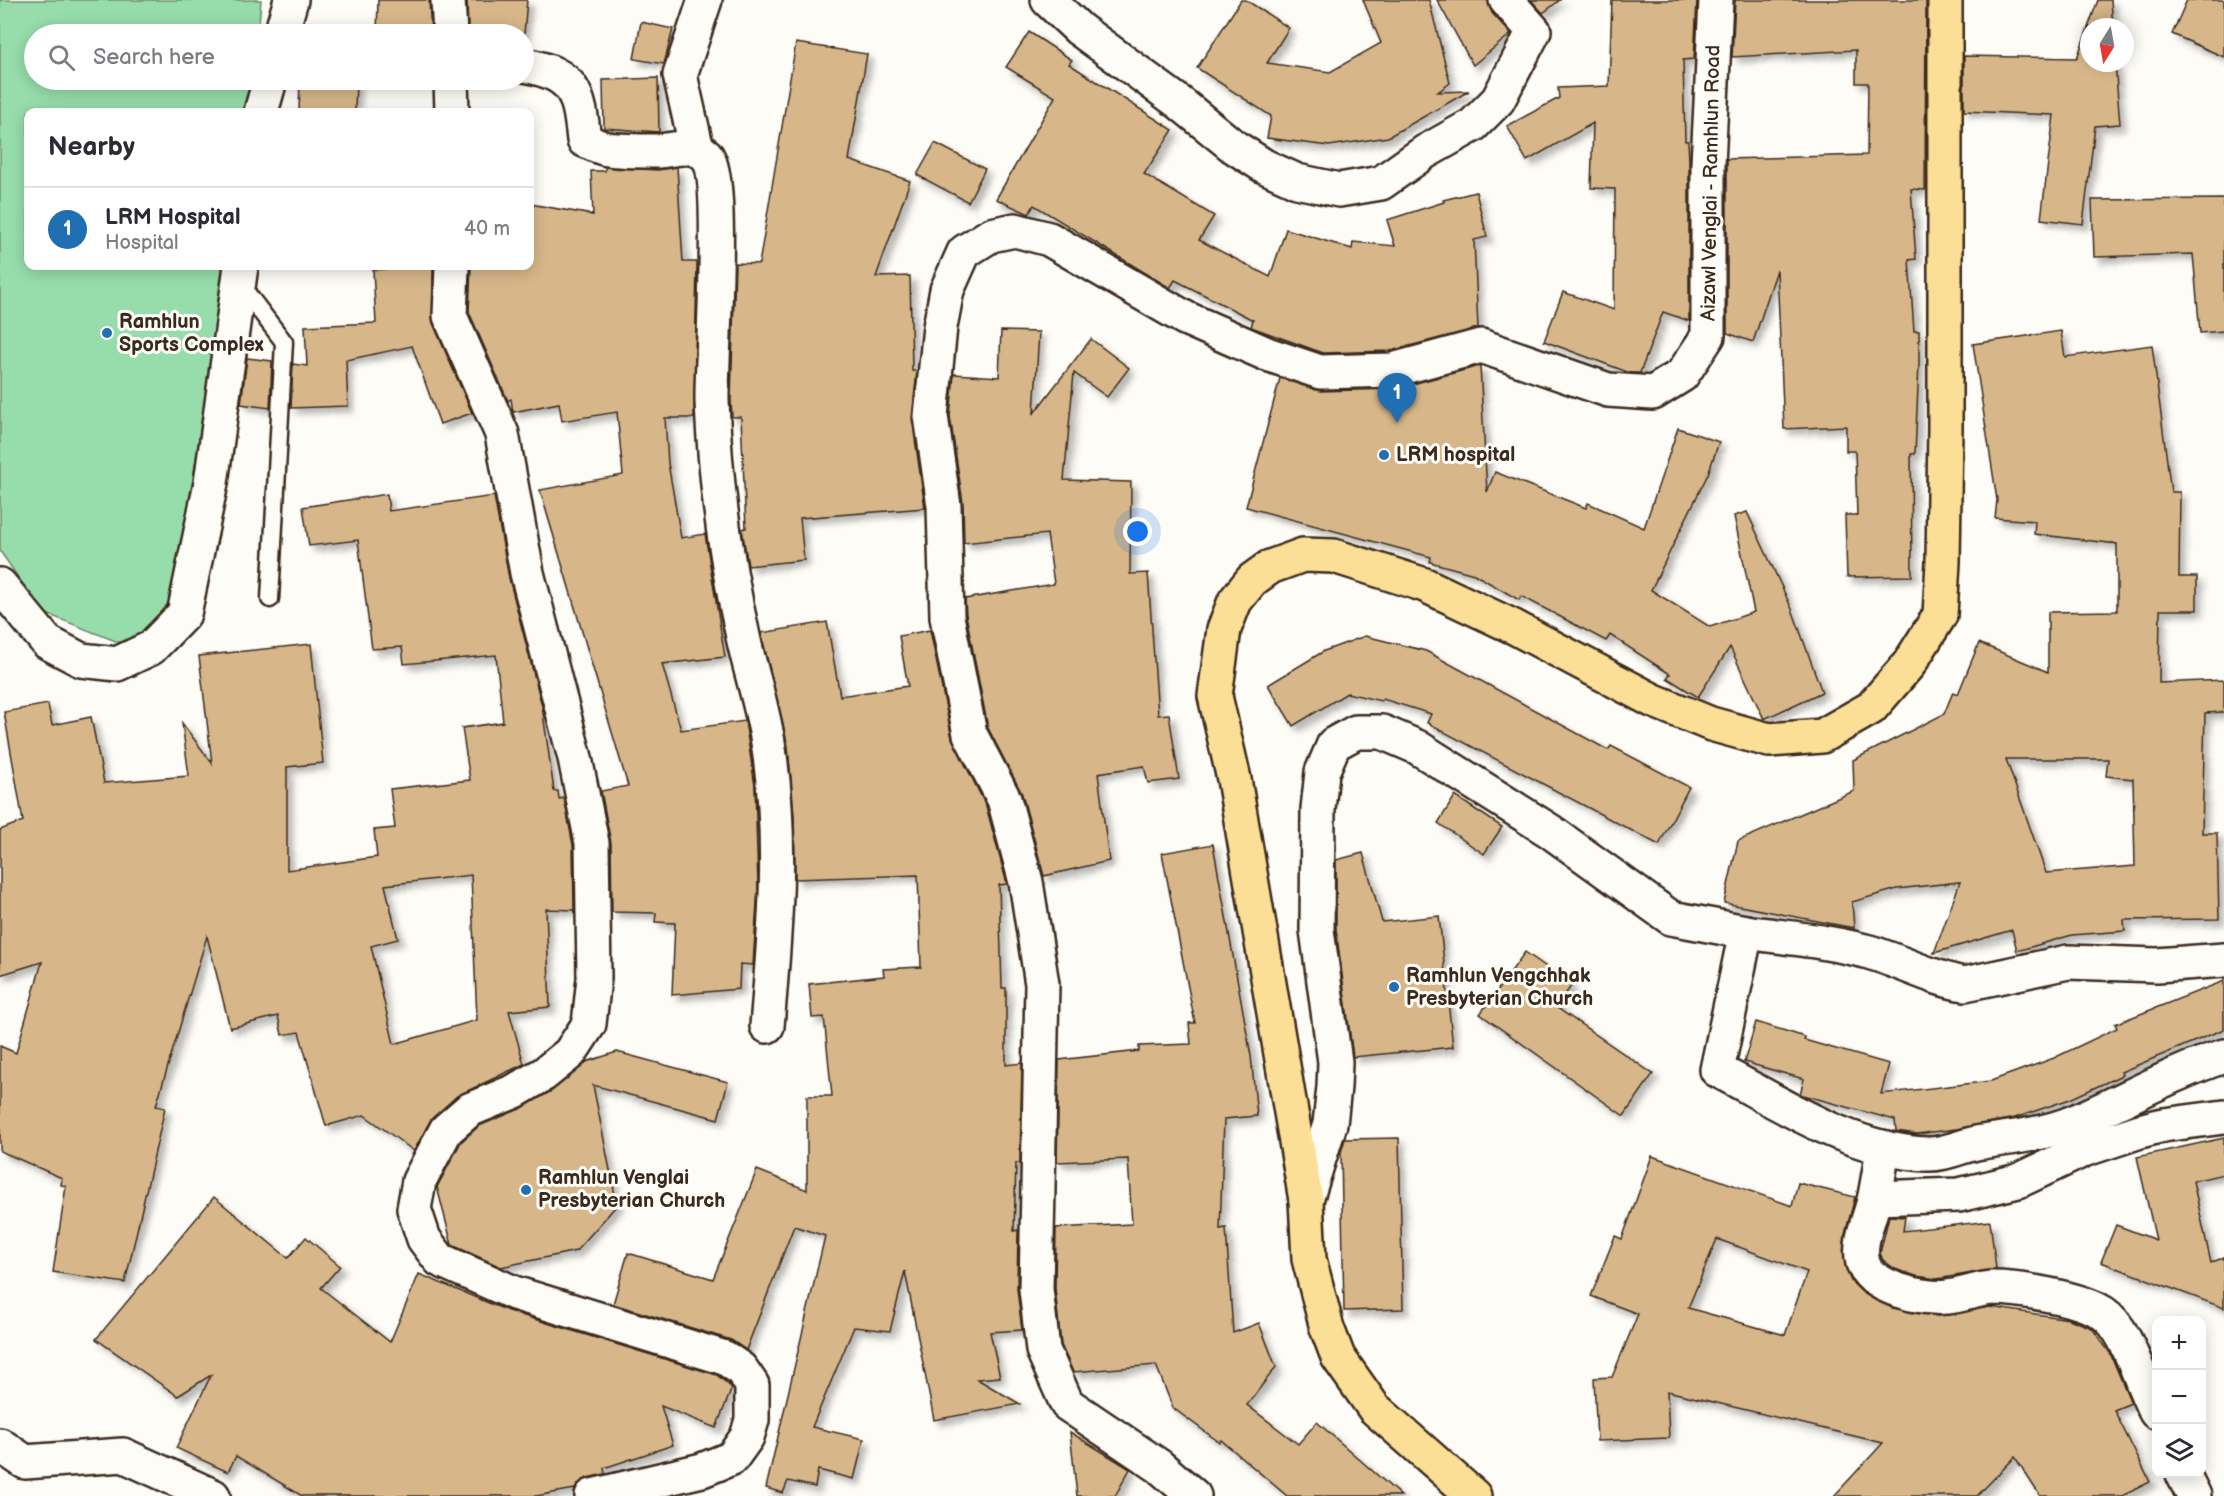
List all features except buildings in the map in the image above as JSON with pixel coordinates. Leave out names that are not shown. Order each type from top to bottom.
[{"type":"main road","points":[[1474,1496],[1374,1408],[1338,1357],[1327,1328],[1309,1258],[1306,1200],[1234,779],[1215,696],[1224,629],[1235,601],[1252,580],[1270,567],[1303,555],[1334,556],[1425,585],[1514,627],[1652,700],[1711,724],[1769,740],[1822,736],[1871,708],[1909,664],[1940,615],[1945,450],[1945,0]]},
{"type":"street","points":[[284,24],[291,0]]},
{"type":"street","points":[[448,0],[449,24]]},
{"type":"street","points":[[697,150],[680,75],[705,0]]},
{"type":"street","points":[[1048,0],[1079,29],[1180,103],[1233,146],[1264,166],[1298,181],[1339,190],[1381,183],[1425,152],[1473,125],[1498,100],[1534,31],[1506,0]]},
{"type":"street","name":"Aizawl Venglai - Ramhlun Road","points":[[1194,1496],[1159,1466],[1067,1404],[1043,1350],[1036,1289],[1042,984],[1026,882],[1004,799],[970,734],[946,616],[944,506],[931,416],[940,327],[947,290],[964,252],[991,235],[1015,230],[1049,239],[1185,318],[1267,354],[1320,372],[1393,370],[1482,346],[1608,390],[1653,393],[1682,375],[1708,336],[1708,164],[1716,0]]},
{"type":"street","points":[[534,68],[552,73],[571,85],[580,104],[584,140],[607,149],[659,151],[677,146],[705,154],[711,164],[716,201],[712,402],[720,508],[742,630],[768,740],[778,838],[778,893],[767,1026]]},
{"type":"street","points":[[262,108],[267,90]]},
{"type":"street","points":[[452,90],[452,108]]},
{"type":"street","points":[[452,270],[450,316],[502,434],[527,573],[575,758],[592,843],[594,978],[589,1024],[570,1053],[544,1074],[515,1091],[469,1110],[446,1130],[419,1181],[414,1209],[424,1239],[440,1260],[514,1293],[725,1359],[741,1369],[752,1385],[750,1428],[747,1437],[732,1458],[702,1470],[592,1496]]},
{"type":"street","points":[[0,585],[47,642],[81,660],[117,664],[151,648],[184,614],[211,483],[240,274]]},
{"type":"street","points":[[1306,1200],[1330,1124],[1335,1062],[1317,930],[1318,809],[1322,772],[1334,744],[1356,732],[1382,732],[1417,747],[1550,831],[1671,918],[1866,951],[1907,963],[1952,982],[1965,984],[2068,962],[2157,965],[2224,960]]},
{"type":"street","points":[[1746,932],[1718,1070],[1829,1129],[1883,1147],[1929,1154],[1980,1142],[2006,1140],[2071,1123],[2198,1065],[2224,1056]]},
{"type":"street","points":[[1875,1198],[1959,1196],[2018,1181],[2083,1150],[2140,1131],[2163,1125],[2224,1117]]},
{"type":"street","points":[[1883,1147],[1875,1198],[1862,1252],[1863,1265],[1870,1275],[1896,1290],[1945,1298],[1991,1288],[2068,1300],[2104,1313],[2121,1336],[2152,1404]]},
{"type":"street","points":[[0,1445],[25,1462],[123,1455],[213,1496]]},
{"type":"street","points":[[2185,1478],[2194,1496]]},
{"type":"lane","points":[[240,274],[284,342],[270,599]]},
{"type":"green space","name":"Ramhlun Sports Complex","points":[[0,0],[261,0],[259,24],[24,24],[24,90],[250,90],[248,108],[24,108],[24,270],[223,270],[178,584],[151,634],[123,644],[42,612],[0,551]]},
{"type":"place","name":"Ramhlun Sports Complex","points":[[107,333]]},
{"type":"place","name":"LRM Hospital","points":[[1397,423]]},
{"type":"place","name":"LRM hospital","points":[[1384,455]]},
{"type":"place","name":"Ramhlun Vengchhak Presbyterian Church","points":[[1394,987]]},
{"type":"place","name":"Ramhlun Venglai Presbyterian Church","points":[[526,1190]]}]
